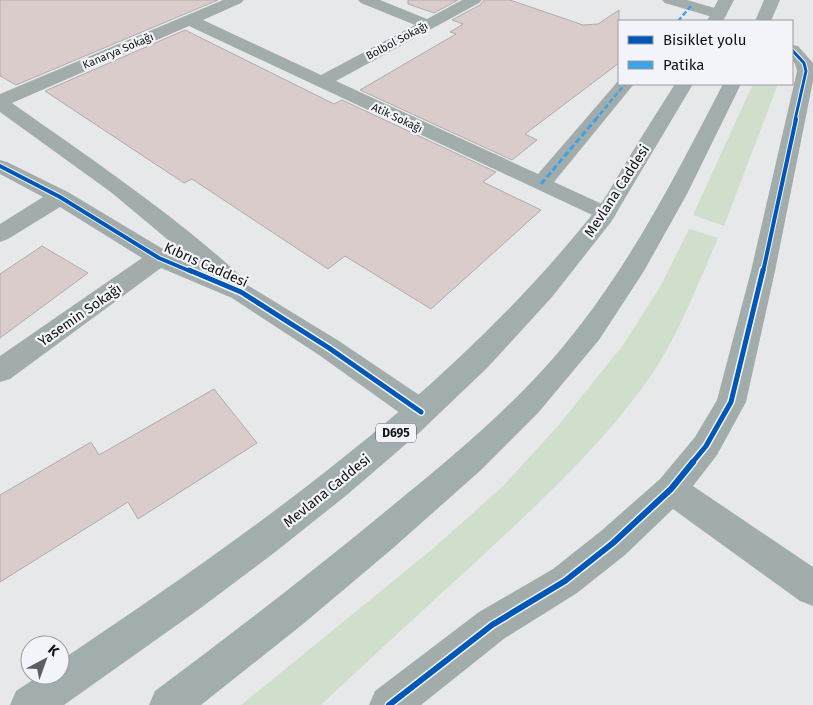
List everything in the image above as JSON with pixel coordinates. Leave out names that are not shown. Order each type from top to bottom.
[{"type":"main road","points":[[763,20],[772,0]]},
{"type":"main road","name":"Mevlana Caddesi","points":[[30,705],[177,604],[293,519],[422,412],[482,356],[529,307],[605,214],[683,85]]},
{"type":"main road","points":[[169,705],[367,549],[458,471],[517,415],[564,365],[637,265],[693,162],[732,85]]},
{"type":"street","name":"Kanarya Sokağı","points":[[0,102],[236,0]]},
{"type":"street","points":[[366,0],[428,25]]},
{"type":"street","name":"Bolbol Sokağı","points":[[321,82],[474,0]]},
{"type":"street","points":[[670,0],[720,12]]},
{"type":"street","points":[[679,20],[690,6]]},
{"type":"street","name":"Atik Sokağı","points":[[190,20],[605,214]]},
{"type":"street","points":[[389,705],[492,625],[565,581],[613,542],[671,489],[706,446],[731,402],[765,262],[806,71],[804,63],[793,51]]},
{"type":"street","points":[[541,184],[625,85]]},
{"type":"street","name":"Kıbrıs Caddesi","points":[[0,102],[151,213],[199,251],[241,292]]},
{"type":"street","name":"Kıbrıs Caddesi","points":[[0,166],[60,197],[159,258],[241,292],[329,348],[422,412]]},
{"type":"street","points":[[0,234],[60,197]]},
{"type":"street","name":"Yasemin Sokağı","points":[[0,371],[159,258]]},
{"type":"street","points":[[671,489],[813,588]]},
{"type":"green space","points":[[753,85],[778,85],[724,226],[693,215]]},
{"type":"green space","points":[[689,229],[718,238],[669,346],[659,364],[629,405],[568,474],[321,705],[241,705],[435,547],[503,486],[558,426],[623,345],[660,287]]},
{"type":"building","points":[[0,0],[218,0],[16,85],[0,76]]},
{"type":"building","points":[[408,0],[458,0],[434,13],[408,4]]},
{"type":"building","points":[[484,0],[510,0],[583,25],[598,24],[619,10],[618,64],[525,134],[537,140],[512,160],[360,90],[456,34],[450,32],[463,24],[452,20],[480,5]]},
{"type":"building","points":[[185,30],[334,104],[342,100],[496,172],[483,182],[541,210],[431,309],[345,256],[328,269],[192,179],[184,183],[45,91]]},
{"type":"building","points":[[42,246],[88,273],[0,338],[0,274]]},
{"type":"building","points":[[214,389],[257,443],[138,519],[128,502],[0,582],[0,495],[91,442],[99,455]]},
{"type":"marked path","points":[[679,20],[691,6]]},
{"type":"marked path","points":[[541,184],[624,85]]},
{"type":"cycle path","points":[[389,705],[492,625],[565,581],[613,543],[671,489],[706,446],[731,402],[763,271],[806,71],[804,63],[793,51]]},
{"type":"cycle path","points":[[0,166],[60,197],[159,258],[241,292],[329,348],[421,412]]}]
